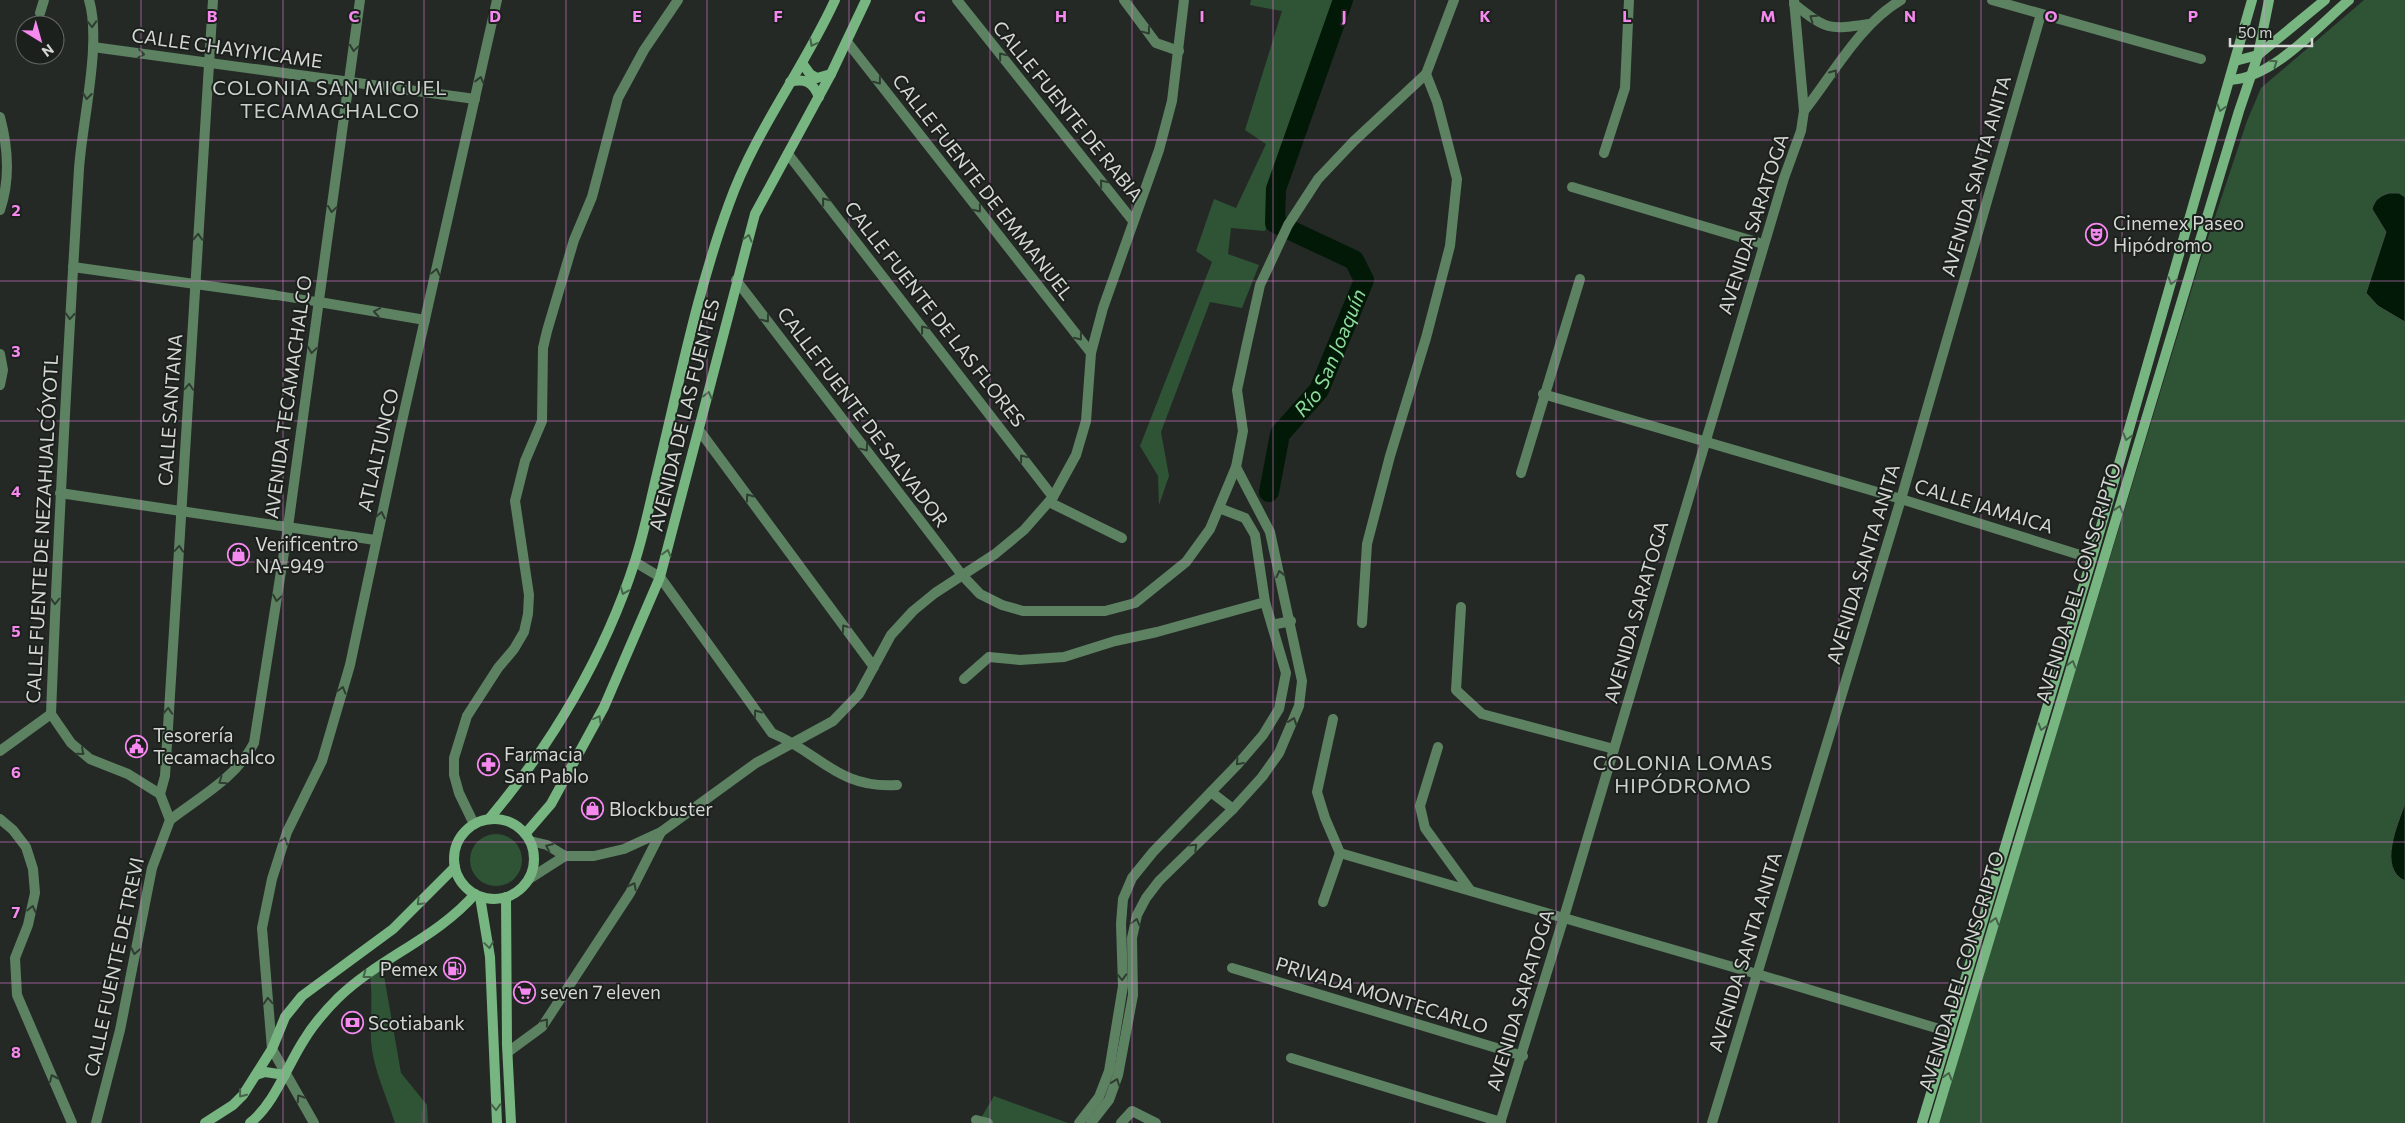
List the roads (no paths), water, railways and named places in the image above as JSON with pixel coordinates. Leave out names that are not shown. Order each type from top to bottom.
[{"type":"main road","name":"AVENIDA DE LAS FUENTES","points":[[489,819],[535,758],[592,663],[635,562],[694,321],[720,230],[743,169],[763,128],[802,63],[835,0]]},
{"type":"main road","name":"AVENIDA DE LAS FUENTES","points":[[528,837],[551,804],[604,707],[660,577],[736,280],[755,214],[832,74],[848,43],[866,0]]},
{"type":"main road","name":"AVENIDA DEL CONSCRIPTO","points":[[1922,1123],[2092,558],[2252,0]]},
{"type":"main road","name":"AVENIDA DEL CONSCRIPTO","points":[[1934,1123],[2236,120],[2258,55],[2269,0]]},
{"type":"main road","points":[[2235,61],[2258,55],[2325,0]]},
{"type":"main road","points":[[2230,80],[2251,76],[2285,55],[2349,0]]},
{"type":"main road","points":[[802,63],[810,74],[817,78],[832,74]]},
{"type":"main road","points":[[790,82],[806,81],[812,84],[819,97]]},
{"type":"main road","points":[[489,819],[505,820],[528,837],[534,860],[529,879],[519,890],[506,897],[493,899],[477,895],[462,883],[455,867],[455,847],[466,830],[474,824],[489,819]]},
{"type":"main road","points":[[205,1123],[243,1095],[272,1049],[285,1016],[302,996],[393,929],[455,867]]},
{"type":"main road","points":[[250,1123],[257,1117],[285,1075],[303,1040],[338,998],[390,957],[447,921],[477,895]]},
{"type":"main road","points":[[477,895],[490,957],[497,1123]]},
{"type":"main road","points":[[506,897],[511,1123]]},
{"type":"main road","points":[[256,1075],[266,1072],[285,1075]]},
{"type":"street","points":[[40,13],[44,0]]},
{"type":"street","points":[[89,0],[93,47]]},
{"type":"street","name":"CALLE SANTANA","points":[[160,794],[165,776],[213,0]]},
{"type":"street","name":"AVENIDA TECAMACHALCO","points":[[170,820],[231,775],[246,759],[254,743],[288,527],[360,0]]},
{"type":"street","name":"ATLALTUNCO","points":[[272,1049],[262,928],[272,879],[287,832],[322,762],[350,665],[376,540],[497,0]]},
{"type":"street","points":[[474,824],[459,793],[454,775],[454,758],[467,716],[498,668],[514,650],[524,632],[528,614],[529,595],[515,501],[525,461],[542,421],[544,348],[548,331],[574,240],[592,197],[618,98],[644,50],[678,0]]},
{"type":"street","name":"CALLE FUENTE DE RABIA","points":[[957,0],[1133,221]]},
{"type":"street","points":[[1124,0],[1156,43],[1179,51]]},
{"type":"street","points":[[528,837],[547,845],[565,856],[594,856],[624,849],[661,832],[756,763],[833,721],[859,694],[891,635],[913,611],[935,593],[995,554],[1024,530],[1051,499],[1076,456],[1086,421],[1091,353],[1103,308],[1159,150],[1172,101],[1184,0]]},
{"type":"street","points":[[1362,623],[1367,544],[1390,456],[1426,338],[1450,246],[1457,179],[1437,102],[1426,74],[1454,0]]},
{"type":"street","points":[[1604,153],[1625,88],[1629,0]]},
{"type":"street","points":[[1804,111],[1869,24],[1886,9],[1901,0]]},
{"type":"street","points":[[1992,0],[2200,58]]},
{"type":"street","points":[[1794,2],[1823,25],[1836,29],[1869,24]]},
{"type":"street","points":[[1794,2],[1804,111]]},
{"type":"street","name":"AVENIDA SANTA ANITA","points":[[1712,1123],[1901,499],[2041,14]]},
{"type":"street","name":"CALLE FUENTE DE EMMANUEL","points":[[848,43],[1091,353]]},
{"type":"street","name":"CALLE CHAYIYICAME","points":[[93,47],[474,99]]},
{"type":"street","name":"CALLE FUENTE DE NEZAHUALCÓYOTL","points":[[93,47],[79,162],[60,493],[51,714],[72,744],[90,759],[128,774],[160,794]]},
{"type":"street","name":"CALLE FUENTE DE SALVADOR","points":[[736,280],[962,575],[980,594],[1002,605],[1023,611],[1105,611],[1135,603],[1180,567],[1210,529],[1236,467],[1243,431],[1237,390],[1260,285],[1286,230],[1318,179],[1354,141],[1426,74]]},
{"type":"street","name":"AVENIDA SARATOGA","points":[[1500,1122],[1564,917],[1763,244],[1801,131],[1804,111]]},
{"type":"street","points":[[0,117],[6,158],[5,194],[0,210]]},
{"type":"street","name":"CALLE FUENTE DE LAS FLORES","points":[[788,154],[1051,499]]},
{"type":"street","points":[[1572,187],[1763,244]]},
{"type":"street","points":[[73,267],[274,295],[425,320]]},
{"type":"street","points":[[1521,473],[1580,279]]},
{"type":"street","points":[[0,354],[4,370],[0,384]]},
{"type":"street","name":"CALLE JAMAICA","points":[[1544,394],[1901,499],[2080,555]]},
{"type":"street","points":[[699,430],[874,667]]},
{"type":"street","points":[[1091,1123],[1109,1100],[1118,1076],[1133,995],[1132,938],[1137,915],[1146,898],[1159,881],[1233,809],[1262,777],[1279,753],[1299,706],[1302,681],[1291,621],[1270,532],[1236,467]]},
{"type":"street","points":[[60,493],[376,540]]},
{"type":"street","points":[[1051,499],[1122,538]]},
{"type":"street","points":[[1079,1123],[1099,1096],[1109,1071],[1123,986],[1122,899],[1132,878],[1153,852],[1263,735],[1279,709],[1286,673],[1264,602],[1255,535],[1251,525],[1238,514],[1219,508]]},
{"type":"street","points":[[635,562],[660,577],[772,733],[793,742],[824,765],[850,780],[876,786],[897,785]]},
{"type":"street","points":[[964,678],[990,657],[1020,660],[1064,657],[1115,641],[1264,602]]},
{"type":"street","points":[[1461,608],[1456,690],[1482,714],[1614,749]]},
{"type":"street","points":[[1272,625],[1291,621]]},
{"type":"street","points":[[0,751],[51,714]]},
{"type":"street","points":[[1323,902],[1340,853],[1325,818],[1317,792],[1332,719]]},
{"type":"street","points":[[1438,747],[1420,806],[1425,828],[1470,890]]},
{"type":"street","points":[[1210,792],[1233,809]]},
{"type":"street","points":[[160,794],[170,820]]},
{"type":"street","points":[[0,819],[13,830],[26,847],[34,877],[35,893],[30,917],[15,958],[17,995],[72,1123]]},
{"type":"street","name":"CALLE FUENTE DE TREVI","points":[[96,1123],[120,1030],[152,868],[170,820]]},
{"type":"street","points":[[508,1052],[542,1027],[630,893],[661,832]]},
{"type":"street","points":[[1340,853],[1564,917],[1936,1028]]},
{"type":"street","points":[[529,879],[565,856]]},
{"type":"street","name":"PRIVADA MONTECARLO","points":[[1232,968],[1522,1056]]},
{"type":"street","points":[[272,1049],[285,1075],[314,1123]]},
{"type":"street","points":[[1292,1058],[1500,1122]]},
{"type":"street","points":[[1121,1123],[1132,1111],[1156,1123]]},
{"type":"street","points":[[976,1120],[988,1123]]},
{"type":"waterway","name":"Río San Joaquín","points":[[1269,492],[1280,434],[1319,390],[1364,280],[1354,260],[1275,223],[1276,189],[1343,0]]},
{"type":"waterway","points":[[422,1112],[422,1123]]},
{"type":"place","name":"Cinemex Paseo Hipódromo","points":[[2097,234]]},
{"type":"place","name":"Verificentro NA-949","points":[[239,555]]},
{"type":"place","name":"Tesorería Tecamachalco","points":[[137,746]]},
{"type":"place","name":"Farmacia San Pablo","points":[[488,765]]},
{"type":"place","name":"Blockbuster","points":[[593,809]]},
{"type":"place","name":"Pemex","points":[[454,969]]},
{"type":"place","name":"seven 7 eleven","points":[[524,992]]},
{"type":"place","name":"Scotiabank","points":[[352,1023]]},
{"type":"district","name":"COLONIA SAN MIGUEL TECAMACHALCO","points":[[330,100]]},
{"type":"district","name":"COLONIA LOMAS HIPÓDROMO","points":[[1683,774]]}]
